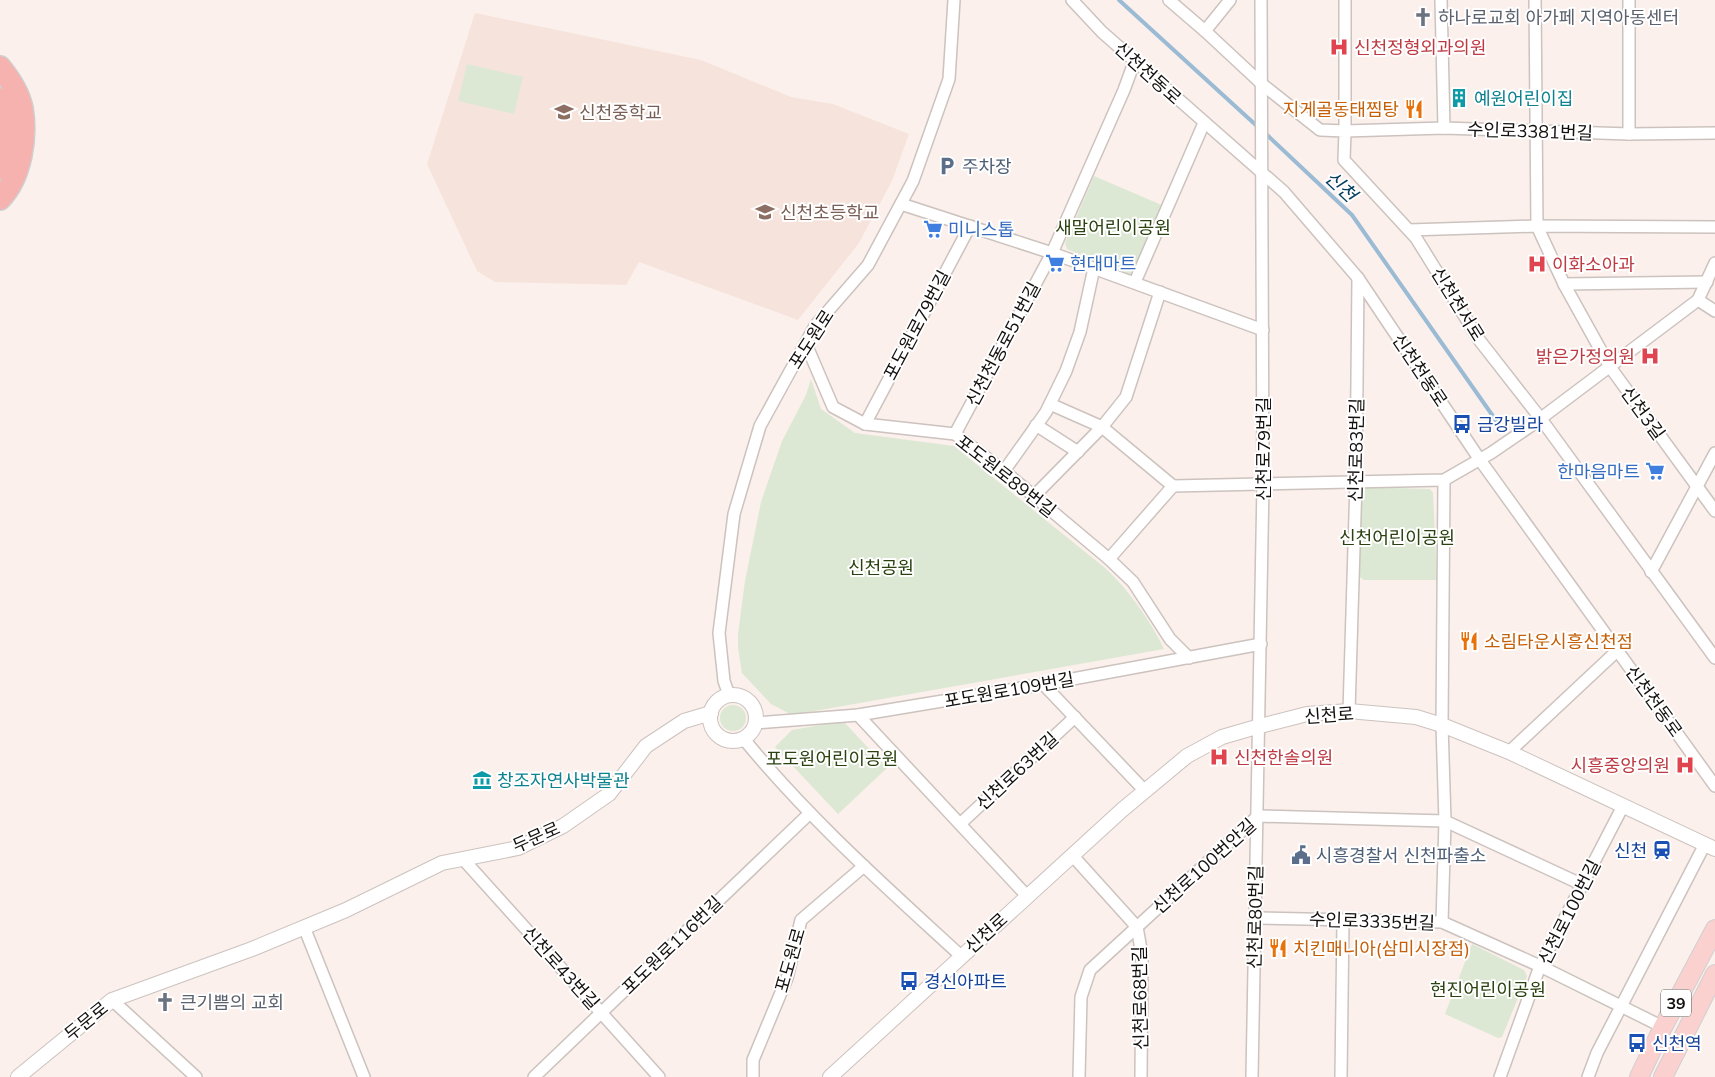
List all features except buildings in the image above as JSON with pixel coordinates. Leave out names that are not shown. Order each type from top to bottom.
[{"type":"highway","points":[[0,67],[8,76],[21,107],[23,134],[21,157],[9,190],[0,199]]},
{"type":"highway","points":[[0,99],[8,129],[7,150],[0,168]]},
{"type":"main road","name":"39","points":[[1639,1077],[1715,929]]},
{"type":"main road","name":"39","points":[[1663,1077],[1715,974]]},
{"type":"street","name":"포도원로","points":[[729,696],[724,681],[719,633],[734,514],[760,426],[816,326],[868,265],[913,181],[949,79],[954,0]]},
{"type":"street","name":"신천천동로","points":[[1072,0],[1102,32],[1284,192],[1358,278],[1480,460],[1715,786]]},
{"type":"street","points":[[1169,0],[1263,85],[1320,130],[1345,131]]},
{"type":"street","points":[[1205,31],[1230,0]]},
{"type":"street","name":"신천로79번길","points":[[1260,726],[1263,484],[1262,0]]},
{"type":"street","name":"신천천서로","points":[[1345,0],[1344,160],[1416,238],[1480,341],[1537,422],[1715,658]]},
{"type":"street","points":[[1441,0],[1444,128]]},
{"type":"street","name":"신천3길","points":[[1535,0],[1537,226],[1564,284],[1610,367],[1715,511]]},
{"type":"street","points":[[1628,0],[1629,134]]},
{"type":"street","name":"신천천동로51번길","points":[[955,434],[1052,253],[1124,90],[1135,60]]},
{"type":"street","points":[[1135,282],[1204,123]]},
{"type":"street","name":"수인로3381번길","points":[[1345,131],[1444,128],[1629,134],[1715,133]]},
{"type":"street","points":[[901,204],[1052,253],[1263,330]]},
{"type":"street","name":"포도원로79번길","points":[[865,424],[970,226]]},
{"type":"street","points":[[1409,230],[1537,226],[1715,227]]},
{"type":"street","points":[[1050,404],[1102,427],[1174,486],[1444,480],[1480,460],[1537,422],[1698,300],[1715,263]]},
{"type":"street","points":[[1004,471],[1050,404],[1066,371],[1080,332],[1094,268]]},
{"type":"street","name":"신천로83번길","points":[[1349,711],[1356,482],[1358,278]]},
{"type":"street","points":[[1564,284],[1707,282]]},
{"type":"street","points":[[1034,496],[1102,427],[1126,397],[1160,292]]},
{"type":"street","points":[[1698,300],[1715,311]]},
{"type":"street","name":"포도원로89번길","points":[[806,344],[833,407],[865,424],[955,434],[1004,471],[1109,559],[1133,582],[1170,639],[1189,658]]},
{"type":"street","points":[[1036,425],[1078,452]]},
{"type":"street","points":[[1651,572],[1715,453]]},
{"type":"street","points":[[1442,922],[1445,821],[1442,725],[1444,480]]},
{"type":"street","points":[[1109,559],[1174,486]]},
{"type":"street","name":"포도원로109번길","points":[[755,724],[858,715],[1043,684],[1261,644]]},
{"type":"street","points":[[1509,752],[1618,650]]},
{"type":"street","points":[[1043,684],[1145,791]]},
{"type":"street","points":[[735,695],[747,700],[754,711],[755,724],[753,730],[743,738],[731,741],[719,736],[712,725],[711,713],[718,701],[729,696],[735,695]]},
{"type":"street","name":"신천로","points":[[830,1077],[1072,855],[1145,791],[1194,752],[1222,737],[1260,726],[1307,714],[1349,711],[1416,717],[1442,725],[1509,752],[1710,846]]},
{"type":"street","name":"두문로","points":[[18,1077],[112,1000],[304,928],[346,910],[442,863],[518,848],[563,826],[609,794],[646,746],[684,721],[711,713]]},
{"type":"street","name":"신천로63번길","points":[[858,715],[1027,896]]},
{"type":"street","name":"신천로63번길","points":[[960,824],[1075,718]]},
{"type":"street","name":"신천로80번길","points":[[1252,1077],[1260,726]]},
{"type":"street","points":[[743,738],[767,768],[810,812],[864,866],[961,956]]},
{"type":"street","name":"신천로100번길","points":[[1500,1077],[1540,966],[1623,806]]},
{"type":"street","name":"포도원로116번길","points":[[534,1077],[810,812]]},
{"type":"street","name":"신천로100번안길","points":[[1079,1077],[1081,997],[1090,970],[1258,816],[1445,821],[1583,885]]},
{"type":"street","points":[[1588,1077],[1597,1053],[1621,1006],[1710,846]]},
{"type":"street","name":"신천로68번길","points":[[1072,855],[1137,927],[1142,955],[1140,1077]]},
{"type":"street","name":"신천로43번길","points":[[463,859],[659,1077]]},
{"type":"street","name":"포도원로","points":[[753,1077],[753,1060],[787,978],[800,920],[864,866]]},
{"type":"street","name":"수인로3335번길","points":[[1256,918],[1442,922],[1540,966],[1663,1027]]},
{"type":"street","points":[[1341,1077],[1343,920]]},
{"type":"street","points":[[304,928],[364,1077]]},
{"type":"street","points":[[112,1000],[196,1077]]},
{"type":"shaded area","points":[[475,13],[701,60],[791,97],[833,104],[909,134],[892,181],[859,243],[798,320],[639,262],[626,285],[495,282],[477,271],[427,164]]},
{"type":"green space","points":[[467,64],[523,77],[514,114],[458,101]]},
{"type":"green space","name":"새말어린이공원","points":[[1094,176],[1164,206],[1134,275],[1129,276],[1067,249],[1065,243]]},
{"type":"green space","name":"신천공원","points":[[811,379],[821,409],[855,433],[954,446],[1105,568],[1138,606],[1164,649],[792,715],[771,704],[742,673],[738,634],[745,581],[761,502],[782,441],[806,395]]},
{"type":"green space","name":"신천어린이공원","points":[[1364,487],[1430,489],[1433,493],[1437,580],[1364,580],[1360,577],[1359,492]]},
{"type":"green space","points":[[733,705],[742,709],[746,718],[742,727],[733,731],[724,727],[720,718],[724,709]]},
{"type":"green space","name":"포도원어린이공원","points":[[843,721],[887,768],[838,814],[775,747],[792,730]]},
{"type":"green space","name":"현진어린이공원","points":[[1472,944],[1524,970],[1527,976],[1502,1037],[1498,1038],[1445,1014]]},
{"type":"waterway","name":"신천","points":[[1119,0],[1258,127]]},
{"type":"waterway","name":"신천","points":[[1264,132],[1352,215],[1502,429]]},
{"type":"place","name":"하나로교회 아가페 지역아동센터","points":[[1423,17]]},
{"type":"place","name":"신천정형외과의원","points":[[1339,47]]},
{"type":"place","name":"예원어린이집","points":[[1459,98]]},
{"type":"place","name":"지게골동태찜탕","points":[[1414,109]]},
{"type":"place","name":"신천중학교","points":[[564,112]]},
{"type":"place","name":"주차장","points":[[947,166]]},
{"type":"place","name":"신천초등학교","points":[[765,212]]},
{"type":"place","name":"미니스톱","points":[[933,229]]},
{"type":"place","name":"현대마트","points":[[1055,263]]},
{"type":"place","name":"이화소아과","points":[[1537,264]]},
{"type":"place","name":"밝은가정의원","points":[[1650,356]]},
{"type":"place","name":"금강빌라","points":[[1462,424]]},
{"type":"place","name":"한마음마트","points":[[1655,471]]},
{"type":"place","name":"소림타운시흥신천점","points":[[1469,641]]},
{"type":"place","name":"신천한솔의원","points":[[1219,757]]},
{"type":"place","name":"시흥중앙의원","points":[[1685,765]]},
{"type":"place","name":"창조자연사박물관","points":[[482,780]]},
{"type":"place","name":"신천","points":[[1662,850]]},
{"type":"place","name":"시흥경찰서 신천파출소","points":[[1301,855]]},
{"type":"place","name":"치킨매니아(삼미시장점)","points":[[1278,948]]},
{"type":"place","name":"경신아파트","points":[[909,981]]},
{"type":"place","name":"큰기쁨의 교회","points":[[165,1002]]},
{"type":"place","name":"신천역","points":[[1637,1043]]}]
